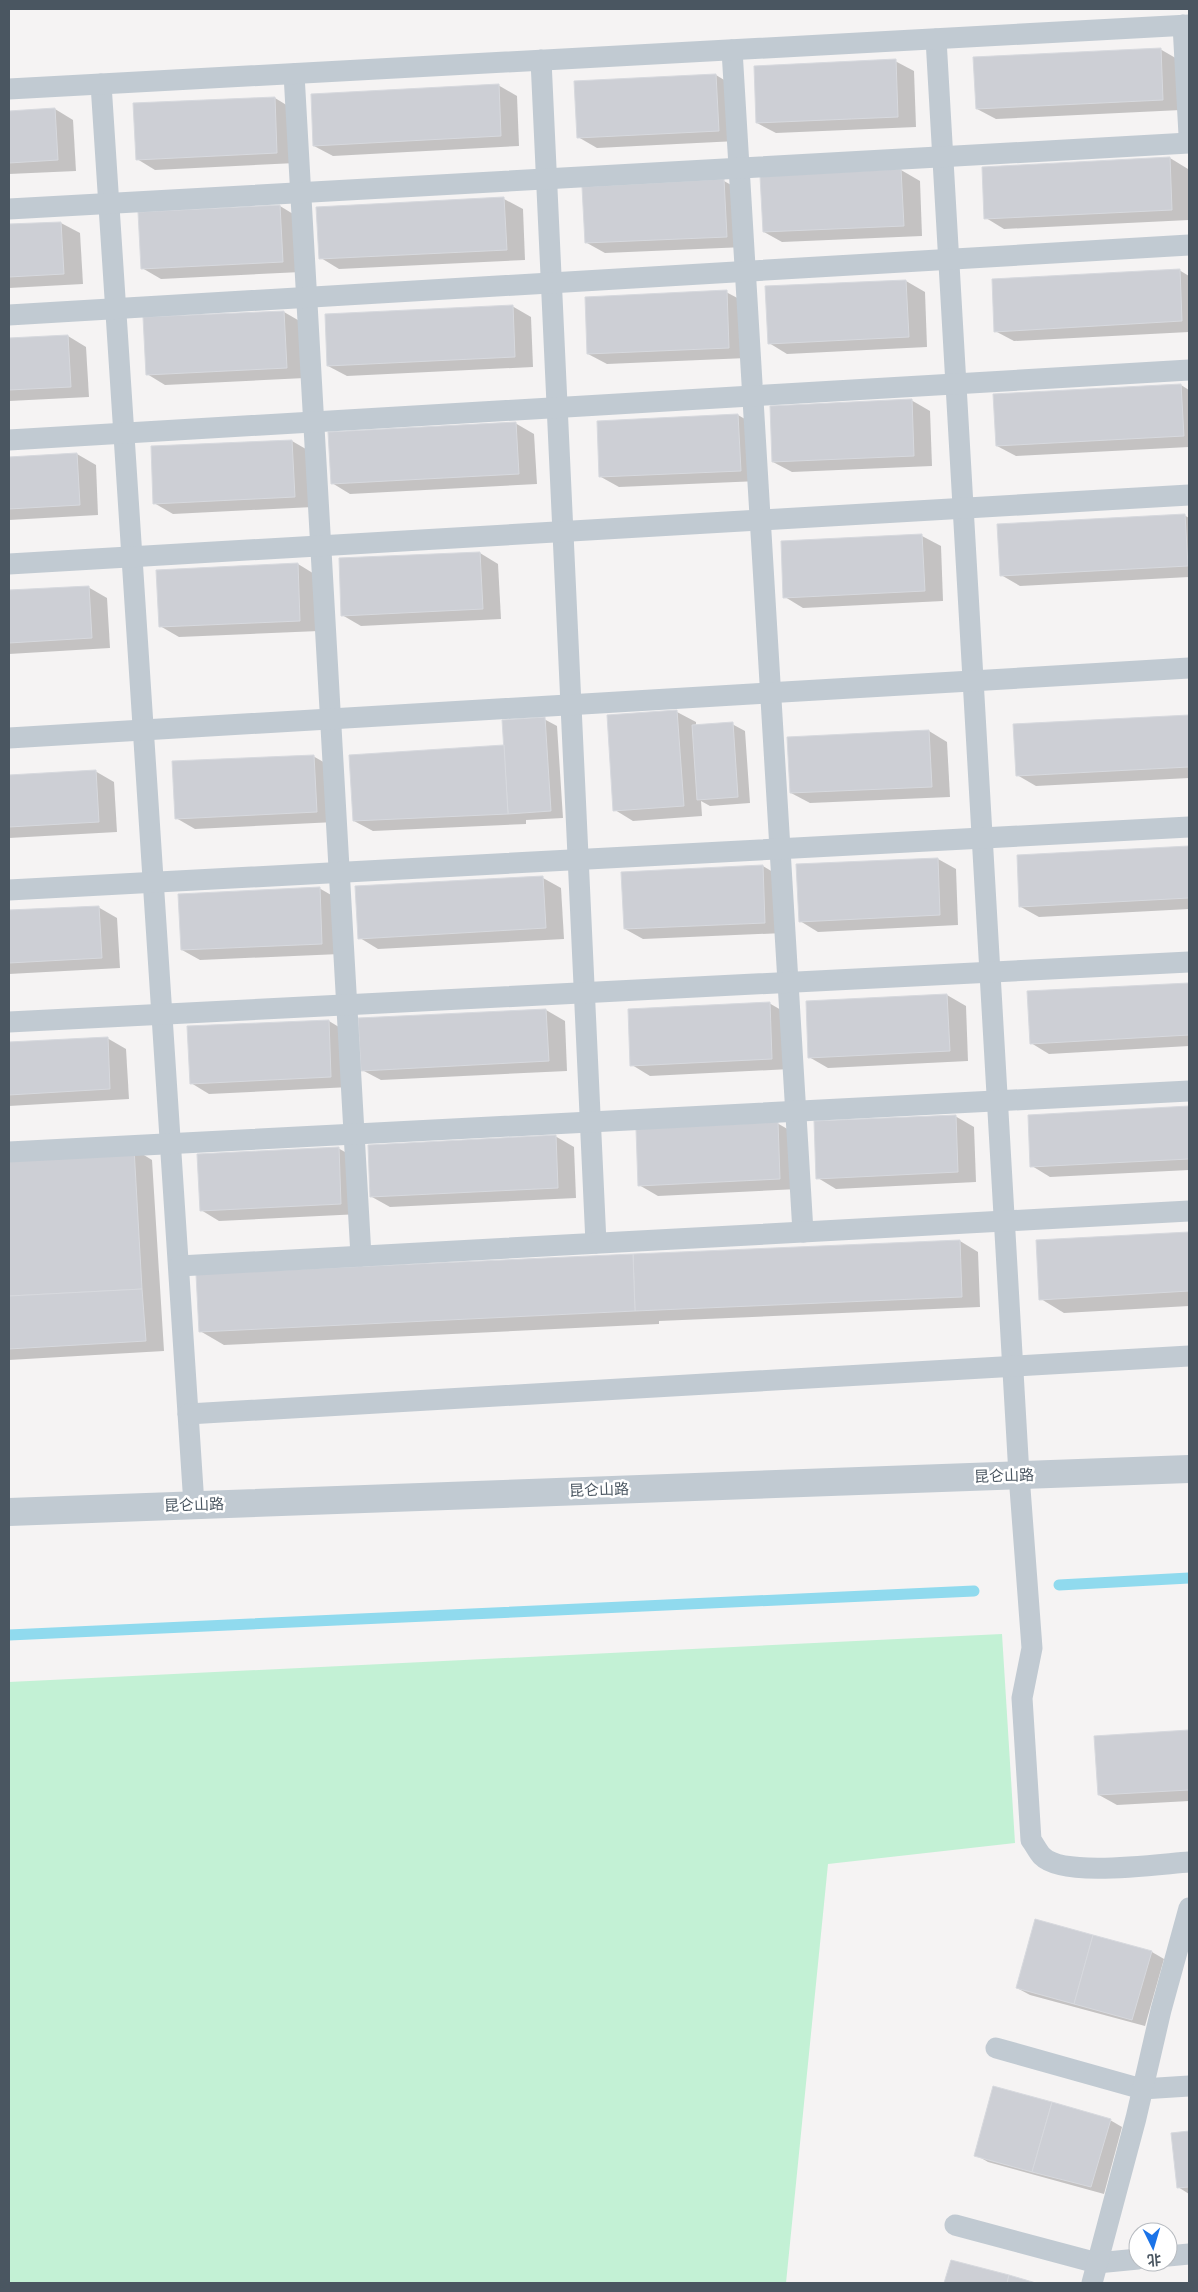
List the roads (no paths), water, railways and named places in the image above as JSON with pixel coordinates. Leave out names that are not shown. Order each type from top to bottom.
[{"type":"street","name":"昆仑山路","points":[[9,1512],[1189,1469]]},
{"type":"lane","points":[[9,89],[1186,25],[1189,135]]},
{"type":"lane","points":[[936,39],[1019,1475],[1032,1648],[1022,1698],[1031,1840],[1043,1858],[1088,1870],[1189,1862]]},
{"type":"lane","points":[[732,50],[803,1232]]},
{"type":"lane","points":[[541,60],[596,1244]]},
{"type":"lane","points":[[294,74],[361,1256]]},
{"type":"lane","points":[[101,84],[194,1505]]},
{"type":"lane","points":[[9,209],[1189,143]]},
{"type":"lane","points":[[9,315],[1189,245]]},
{"type":"lane","points":[[9,440],[1189,370]]},
{"type":"lane","points":[[9,564],[1189,495]]},
{"type":"lane","points":[[9,738],[1189,668]]},
{"type":"lane","points":[[9,890],[1189,827]]},
{"type":"lane","points":[[9,1022],[1189,962]]},
{"type":"lane","points":[[9,1152],[1189,1091]]},
{"type":"lane","points":[[179,1266],[1189,1211]]},
{"type":"lane","points":[[188,1414],[1189,1356]]},
{"type":"lane","points":[[1094,2273],[1189,1908]]},
{"type":"lane","points":[[1168,1983],[1189,1972]]},
{"type":"lane","points":[[996,2048],[1142,2089],[1189,2086]]},
{"type":"lane","points":[[955,2224],[1094,2273],[1128,2262]]},
{"type":"waterway","points":[[1059,1585],[1189,1578]]},
{"type":"waterway","points":[[9,1635],[974,1591]]}]
